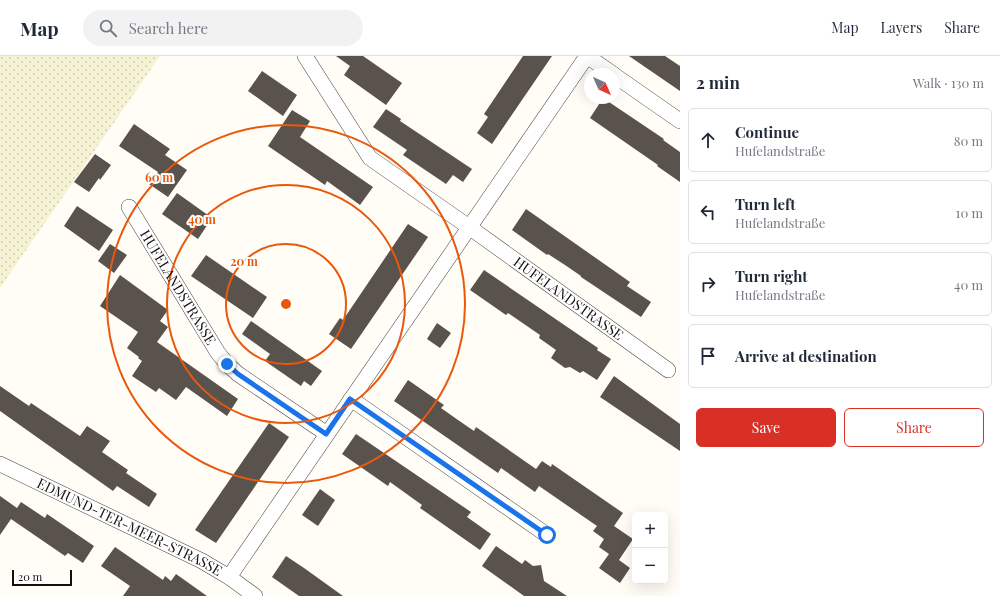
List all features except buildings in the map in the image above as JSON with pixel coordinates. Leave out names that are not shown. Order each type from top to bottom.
[{"type":"street","name":"HUFELANDSTRASSE","points":[[304,56],[370,158],[668,370]]},
{"type":"street","points":[[229,577],[587,56],[605,68]]},
{"type":"street","points":[[620,78],[680,120]]},
{"type":"street","name":"HUFELANDSTRASSE","points":[[129,207],[218,353],[227,364],[238,374],[326,434]]},
{"type":"street","points":[[350,399],[547,535]]},
{"type":"street","name":"EDMUND-TER-MEER-STRASSE","points":[[0,464],[202,561],[229,577],[254,596]]},
{"type":"shaded area","points":[[0,56],[160,56],[0,288]]},
{"type":"route","points":[[227,364],[238,374],[326,434],[350,399],[547,535]]}]
